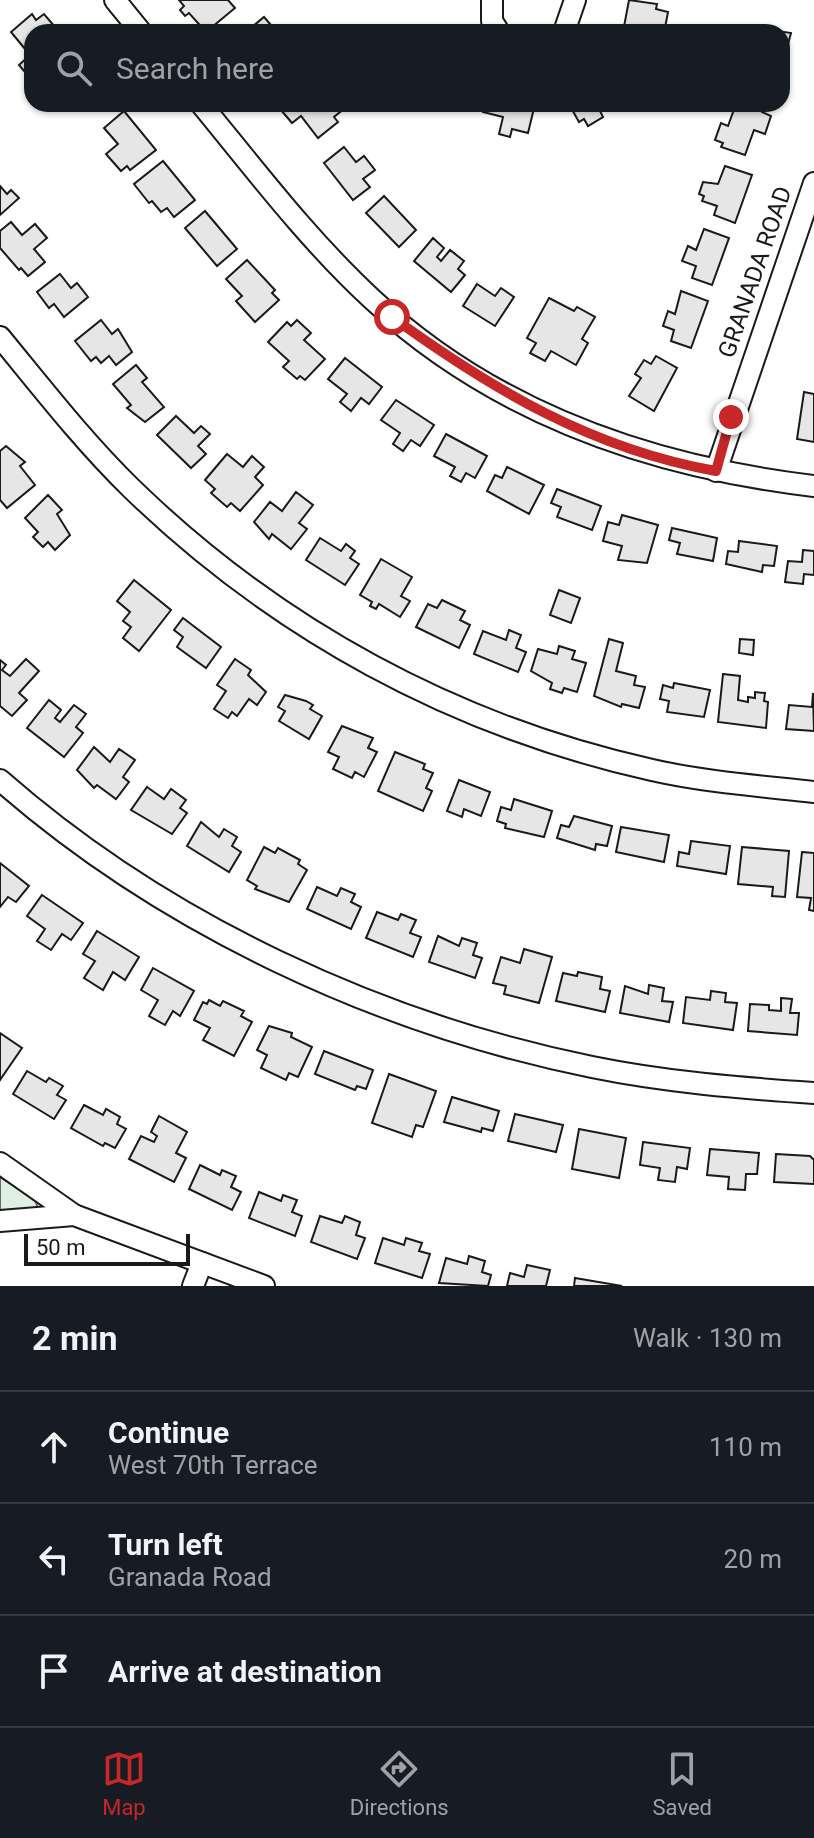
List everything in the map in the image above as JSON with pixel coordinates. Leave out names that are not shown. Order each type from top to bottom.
[{"type":"street","points":[[115,0],[134,24]]},
{"type":"street","points":[[492,0],[494,24]]},
{"type":"street","points":[[567,24],[575,0]]},
{"type":"street","points":[[208,112],[331,259],[392,317],[469,373],[545,415],[657,458],[716,471],[814,486]]},
{"type":"street","name":"GRANADA ROAD","points":[[716,471],[731,417],[814,183]]},
{"type":"street","points":[[0,337],[81,435],[131,488],[218,565],[351,655],[419,692],[492,724],[564,748],[654,770],[814,792]]},
{"type":"street","points":[[0,780],[122,872],[224,934],[391,1010],[476,1038],[591,1067],[704,1085],[814,1093]]},
{"type":"street","points":[[0,1163],[74,1215],[264,1286]]},
{"type":"street","points":[[0,1221],[74,1215]]},
{"type":"street","points":[[193,1286],[202,1263]]},
{"type":"green space","points":[[0,1177],[35,1199],[38,1209],[0,1210]]},
{"type":"building","points":[[179,0],[228,0],[235,8],[216,24],[199,24],[189,13],[185,16],[180,10],[184,6]]},
{"type":"building","points":[[629,0],[657,4],[656,9],[668,12],[666,24],[624,24]]},
{"type":"building","points":[[32,14],[36,20],[44,14],[52,24],[24,24],[24,48],[11,32]]},
{"type":"building","points":[[264,17],[270,24],[256,24]]},
{"type":"building","points":[[125,112],[156,150],[130,170],[127,166],[121,171],[106,154],[118,144],[104,128]]},
{"type":"building","points":[[283,112],[340,112],[334,117],[338,122],[318,138],[301,116],[292,123]]},
{"type":"building","points":[[483,112],[533,112],[528,133],[512,129],[510,137],[499,134],[503,117]]},
{"type":"building","points":[[573,112],[600,112],[603,117],[588,126],[584,119],[579,122]]},
{"type":"building","points":[[733,112],[762,112],[771,116],[765,134],[754,130],[745,155],[721,147],[723,143],[715,140],[721,123],[728,126]]},
{"type":"building","points":[[344,147],[356,162],[364,156],[375,170],[363,179],[370,187],[353,200],[324,163]]},
{"type":"building","points":[[163,161],[195,200],[174,217],[167,208],[161,212],[152,201],[149,203],[134,184]]},
{"type":"building","points":[[725,166],[752,175],[735,223],[714,215],[717,206],[702,201],[704,196],[699,194],[703,182],[718,184]]},
{"type":"building","points":[[0,186],[7,194],[11,190],[19,198],[0,215]]},
{"type":"building","points":[[384,196],[416,230],[399,247],[366,213]]},
{"type":"building","points":[[205,211],[237,249],[217,266],[185,228]]},
{"type":"building","points":[[11,222],[22,235],[35,224],[47,238],[34,249],[45,262],[28,276],[0,248],[0,231]]},
{"type":"building","points":[[704,229],[729,238],[712,285],[692,278],[696,266],[682,261],[688,246],[696,250]]},
{"type":"building","points":[[433,238],[444,248],[437,257],[441,261],[450,250],[464,261],[458,269],[465,275],[451,292],[414,261]]},
{"type":"building","points":[[247,260],[275,290],[272,293],[279,300],[255,322],[236,301],[242,296],[226,279]]},
{"type":"building","points":[[60,274],[71,288],[77,283],[88,297],[64,317],[54,304],[49,308],[37,292]]},
{"type":"building","points":[[477,284],[495,296],[501,288],[514,297],[495,326],[463,306]]},
{"type":"building","points":[[681,291],[708,301],[691,348],[671,341],[674,330],[663,326],[668,311],[675,314]]},
{"type":"building","points":[[549,298],[574,311],[577,307],[595,317],[582,339],[588,343],[576,365],[551,351],[545,361],[530,353],[536,343],[527,338]]},
{"type":"building","points":[[101,320],[112,334],[118,329],[132,352],[116,365],[109,356],[101,363],[96,357],[91,361],[75,341]]},
{"type":"building","points":[[297,320],[311,333],[304,340],[325,359],[305,380],[300,376],[297,379],[283,367],[289,361],[268,342],[287,322],[291,326]]},
{"type":"building","points":[[656,356],[677,368],[654,411],[629,396],[641,378],[635,374],[644,360],[651,364]]},
{"type":"building","points":[[345,358],[382,387],[369,404],[361,398],[351,411],[340,402],[347,394],[328,379]]},
{"type":"building","points":[[136,365],[147,378],[142,382],[164,407],[145,422],[127,408],[131,405],[113,384]]},
{"type":"building","points":[[804,392],[814,394],[814,442],[797,439]]},
{"type":"building","points":[[396,400],[434,425],[420,446],[411,440],[403,451],[393,444],[400,433],[381,420]]},
{"type":"building","points":[[176,416],[194,433],[201,426],[210,434],[198,446],[206,454],[191,468],[157,435]]},
{"type":"building","points":[[446,434],[487,456],[475,478],[466,473],[461,482],[450,476],[455,467],[434,456]]},
{"type":"building","points":[[6,446],[25,462],[20,466],[35,485],[7,508],[0,500],[0,451]]},
{"type":"building","points":[[227,454],[243,467],[252,456],[264,467],[255,477],[263,485],[240,511],[231,503],[227,507],[211,493],[215,489],[205,480]]},
{"type":"building","points":[[507,467],[544,485],[529,514],[487,491],[495,475],[502,478]]},
{"type":"building","points":[[557,489],[601,506],[592,530],[557,517],[561,507],[551,503]]},
{"type":"building","points":[[296,492],[313,505],[299,523],[307,529],[291,549],[272,534],[269,539],[254,522],[270,502],[282,511]]},
{"type":"building","points":[[48,495],[62,510],[57,514],[70,535],[55,550],[48,542],[43,547],[33,537],[38,532],[25,518]]},
{"type":"building","points":[[622,515],[658,525],[647,563],[618,560],[622,546],[603,541],[608,522],[619,525]]},
{"type":"building","points":[[672,528],[717,538],[713,561],[677,554],[680,543],[669,540]]},
{"type":"building","points":[[320,538],[341,551],[346,544],[355,551],[350,558],[359,564],[345,585],[306,560]]},
{"type":"building","points":[[739,541],[777,546],[774,566],[763,565],[762,572],[726,564],[728,551],[738,552]]},
{"type":"building","points":[[803,550],[814,551],[814,575],[804,574],[803,584],[785,582],[788,561],[802,562]]},
{"type":"building","points":[[381,559],[412,577],[401,596],[410,601],[400,617],[379,604],[376,609],[370,606],[372,602],[360,595]]},
{"type":"building","points":[[134,580],[171,610],[139,651],[123,638],[131,627],[123,621],[130,612],[117,601]]},
{"type":"building","points":[[559,590],[580,598],[571,623],[550,615]]},
{"type":"building","points":[[442,600],[465,611],[460,620],[470,625],[459,648],[416,627],[428,604],[437,608]]},
{"type":"building","points":[[183,618],[221,647],[206,668],[177,647],[183,637],[174,630]]},
{"type":"building","points":[[509,630],[521,635],[516,648],[526,652],[518,672],[474,654],[483,631],[506,640]]},
{"type":"building","points":[[609,639],[623,643],[616,671],[636,676],[634,685],[645,687],[639,708],[622,704],[621,707],[594,696]]},
{"type":"building","points":[[740,639],[754,640],[753,655],[739,653]]},
{"type":"building","points":[[559,646],[575,651],[572,659],[586,663],[577,692],[564,688],[562,693],[550,689],[552,683],[531,671],[538,649],[557,654]]},
{"type":"building","points":[[26,659],[39,671],[19,693],[27,700],[12,716],[0,706],[0,660],[6,665],[2,670],[10,676]]},
{"type":"building","points":[[235,659],[251,670],[248,675],[266,692],[257,705],[249,699],[237,716],[232,712],[228,718],[214,709],[226,691],[217,685]]},
{"type":"building","points":[[723,674],[740,676],[738,700],[748,702],[748,697],[755,698],[755,692],[765,693],[764,701],[768,702],[766,728],[718,722]]},
{"type":"building","points":[[674,683],[710,690],[704,717],[667,712],[669,701],[660,699],[663,685],[673,688]]},
{"type":"building","points":[[813,693],[814,731],[786,729],[789,705],[812,707]]},
{"type":"building","points":[[285,695],[306,701],[313,705],[310,709],[322,716],[309,739],[279,721],[285,711],[278,707]]},
{"type":"building","points":[[49,700],[61,710],[55,718],[60,722],[74,705],[86,714],[76,727],[83,733],[64,757],[27,728]]},
{"type":"building","points":[[342,726],[373,738],[368,748],[377,752],[364,777],[355,772],[352,778],[333,769],[339,757],[328,752]]},
{"type":"building","points":[[94,747],[110,762],[119,749],[135,760],[123,777],[129,782],[116,799],[97,785],[94,788],[77,770]]},
{"type":"building","points":[[395,752],[425,764],[423,769],[433,773],[426,788],[432,791],[423,811],[378,791]]},
{"type":"building","points":[[459,780],[490,792],[481,816],[464,809],[462,817],[447,811]]},
{"type":"building","points":[[147,787],[164,799],[171,789],[186,800],[180,808],[187,813],[172,834],[131,810]]},
{"type":"building","points":[[514,799],[552,811],[544,837],[505,828],[506,824],[497,821],[501,807],[511,810]]},
{"type":"building","points":[[574,816],[612,826],[607,846],[596,844],[595,850],[557,838],[561,825],[569,827]]},
{"type":"building","points":[[201,822],[219,837],[224,829],[237,837],[232,846],[241,852],[229,872],[187,846]]},
{"type":"building","points":[[621,827],[669,835],[664,862],[616,852]]},
{"type":"building","points":[[691,841],[730,846],[726,874],[677,866],[679,852],[689,854]]},
{"type":"building","points":[[264,847],[275,853],[278,848],[300,860],[298,864],[307,870],[289,902],[255,889],[257,886],[247,880]]},
{"type":"building","points":[[742,847],[789,851],[785,897],[772,896],[773,887],[738,884]]},
{"type":"building","points":[[802,852],[814,853],[814,911],[809,910],[811,898],[797,897]]},
{"type":"building","points":[[0,863],[29,886],[16,902],[8,897],[0,907]]},
{"type":"building","points":[[317,887],[337,896],[341,888],[355,894],[351,902],[361,907],[351,929],[307,909]]},
{"type":"building","points":[[42,895],[83,923],[71,940],[62,934],[51,950],[37,941],[45,929],[27,916]]},
{"type":"building","points":[[377,912],[398,920],[401,914],[416,920],[410,933],[421,937],[413,957],[366,938]]},
{"type":"building","points":[[97,931],[139,957],[125,980],[113,972],[103,990],[84,978],[95,961],[83,954]]},
{"type":"building","points":[[438,936],[459,946],[462,938],[477,943],[473,955],[482,958],[475,978],[429,962]]},
{"type":"building","points":[[524,949],[552,957],[539,1003],[504,994],[506,986],[493,983],[501,957],[520,963]]},
{"type":"building","points":[[153,968],[194,991],[180,1016],[173,1011],[165,1025],[149,1016],[158,1000],[141,990]]},
{"type":"building","points":[[578,972],[602,977],[600,989],[610,991],[605,1012],[556,1001],[563,973],[577,976]]},
{"type":"building","points":[[649,985],[664,988],[662,1001],[673,1002],[669,1022],[620,1013],[625,986],[648,994]]},
{"type":"building","points":[[711,991],[726,993],[725,1002],[737,1003],[733,1030],[683,1023],[686,997],[710,1000]]},
{"type":"building","points":[[781,998],[792,999],[790,1013],[799,1013],[797,1035],[748,1031],[750,1004],[769,1005],[769,1010],[781,1011]]},
{"type":"building","points":[[209,1000],[220,1006],[223,1001],[244,1011],[241,1016],[252,1022],[234,1056],[203,1040],[210,1028],[194,1020],[203,1002],[207,1004]]},
{"type":"building","points":[[269,1026],[292,1033],[291,1037],[312,1047],[298,1077],[289,1073],[286,1080],[261,1068],[267,1055],[257,1050]]},
{"type":"building","points":[[0,1033],[22,1048],[0,1080]]},
{"type":"building","points":[[324,1051],[373,1070],[366,1089],[357,1086],[355,1090],[315,1074]]},
{"type":"building","points":[[27,1071],[46,1082],[49,1078],[63,1086],[57,1095],[66,1100],[54,1119],[13,1094]]},
{"type":"building","points":[[389,1074],[436,1091],[423,1127],[416,1125],[412,1137],[372,1123]]},
{"type":"building","points":[[452,1097],[499,1111],[493,1131],[482,1128],[481,1132],[444,1122]]},
{"type":"building","points":[[84,1105],[103,1115],[106,1109],[120,1117],[117,1124],[126,1129],[115,1148],[105,1143],[103,1146],[71,1128]]},
{"type":"building","points":[[515,1114],[563,1125],[556,1152],[508,1141]]},
{"type":"building","points":[[159,1116],[187,1132],[176,1153],[186,1158],[174,1182],[129,1159],[141,1136],[154,1142],[157,1136],[151,1132]]},
{"type":"building","points":[[579,1129],[626,1138],[619,1178],[572,1169]]},
{"type":"building","points":[[643,1142],[690,1148],[687,1169],[677,1167],[675,1182],[658,1180],[660,1168],[640,1165]]},
{"type":"building","points":[[710,1149],[759,1153],[757,1174],[746,1174],[745,1190],[728,1189],[729,1177],[707,1175]]},
{"type":"building","points":[[776,1154],[810,1156],[814,1160],[814,1184],[774,1182]]},
{"type":"building","points":[[200,1165],[220,1175],[222,1170],[236,1176],[231,1187],[241,1192],[232,1210],[189,1189]]},
{"type":"building","points":[[259,1192],[281,1201],[283,1195],[297,1200],[292,1212],[302,1216],[295,1236],[249,1218]]},
{"type":"building","points":[[320,1216],[342,1223],[345,1216],[360,1222],[356,1235],[365,1238],[357,1259],[311,1242]]},
{"type":"building","points":[[383,1238],[404,1245],[406,1238],[422,1243],[419,1251],[430,1254],[422,1278],[375,1263]]},
{"type":"building","points":[[469,1256],[485,1261],[482,1272],[491,1275],[488,1286],[439,1283],[446,1258],[467,1264]]},
{"type":"building","points":[[527,1265],[550,1270],[546,1286],[507,1286],[510,1273],[524,1277]]},
{"type":"building","points":[[575,1278],[622,1286],[574,1286]]},
{"type":"route","points":[[392,317],[469,373],[545,415],[657,458],[716,471],[731,417]]}]
